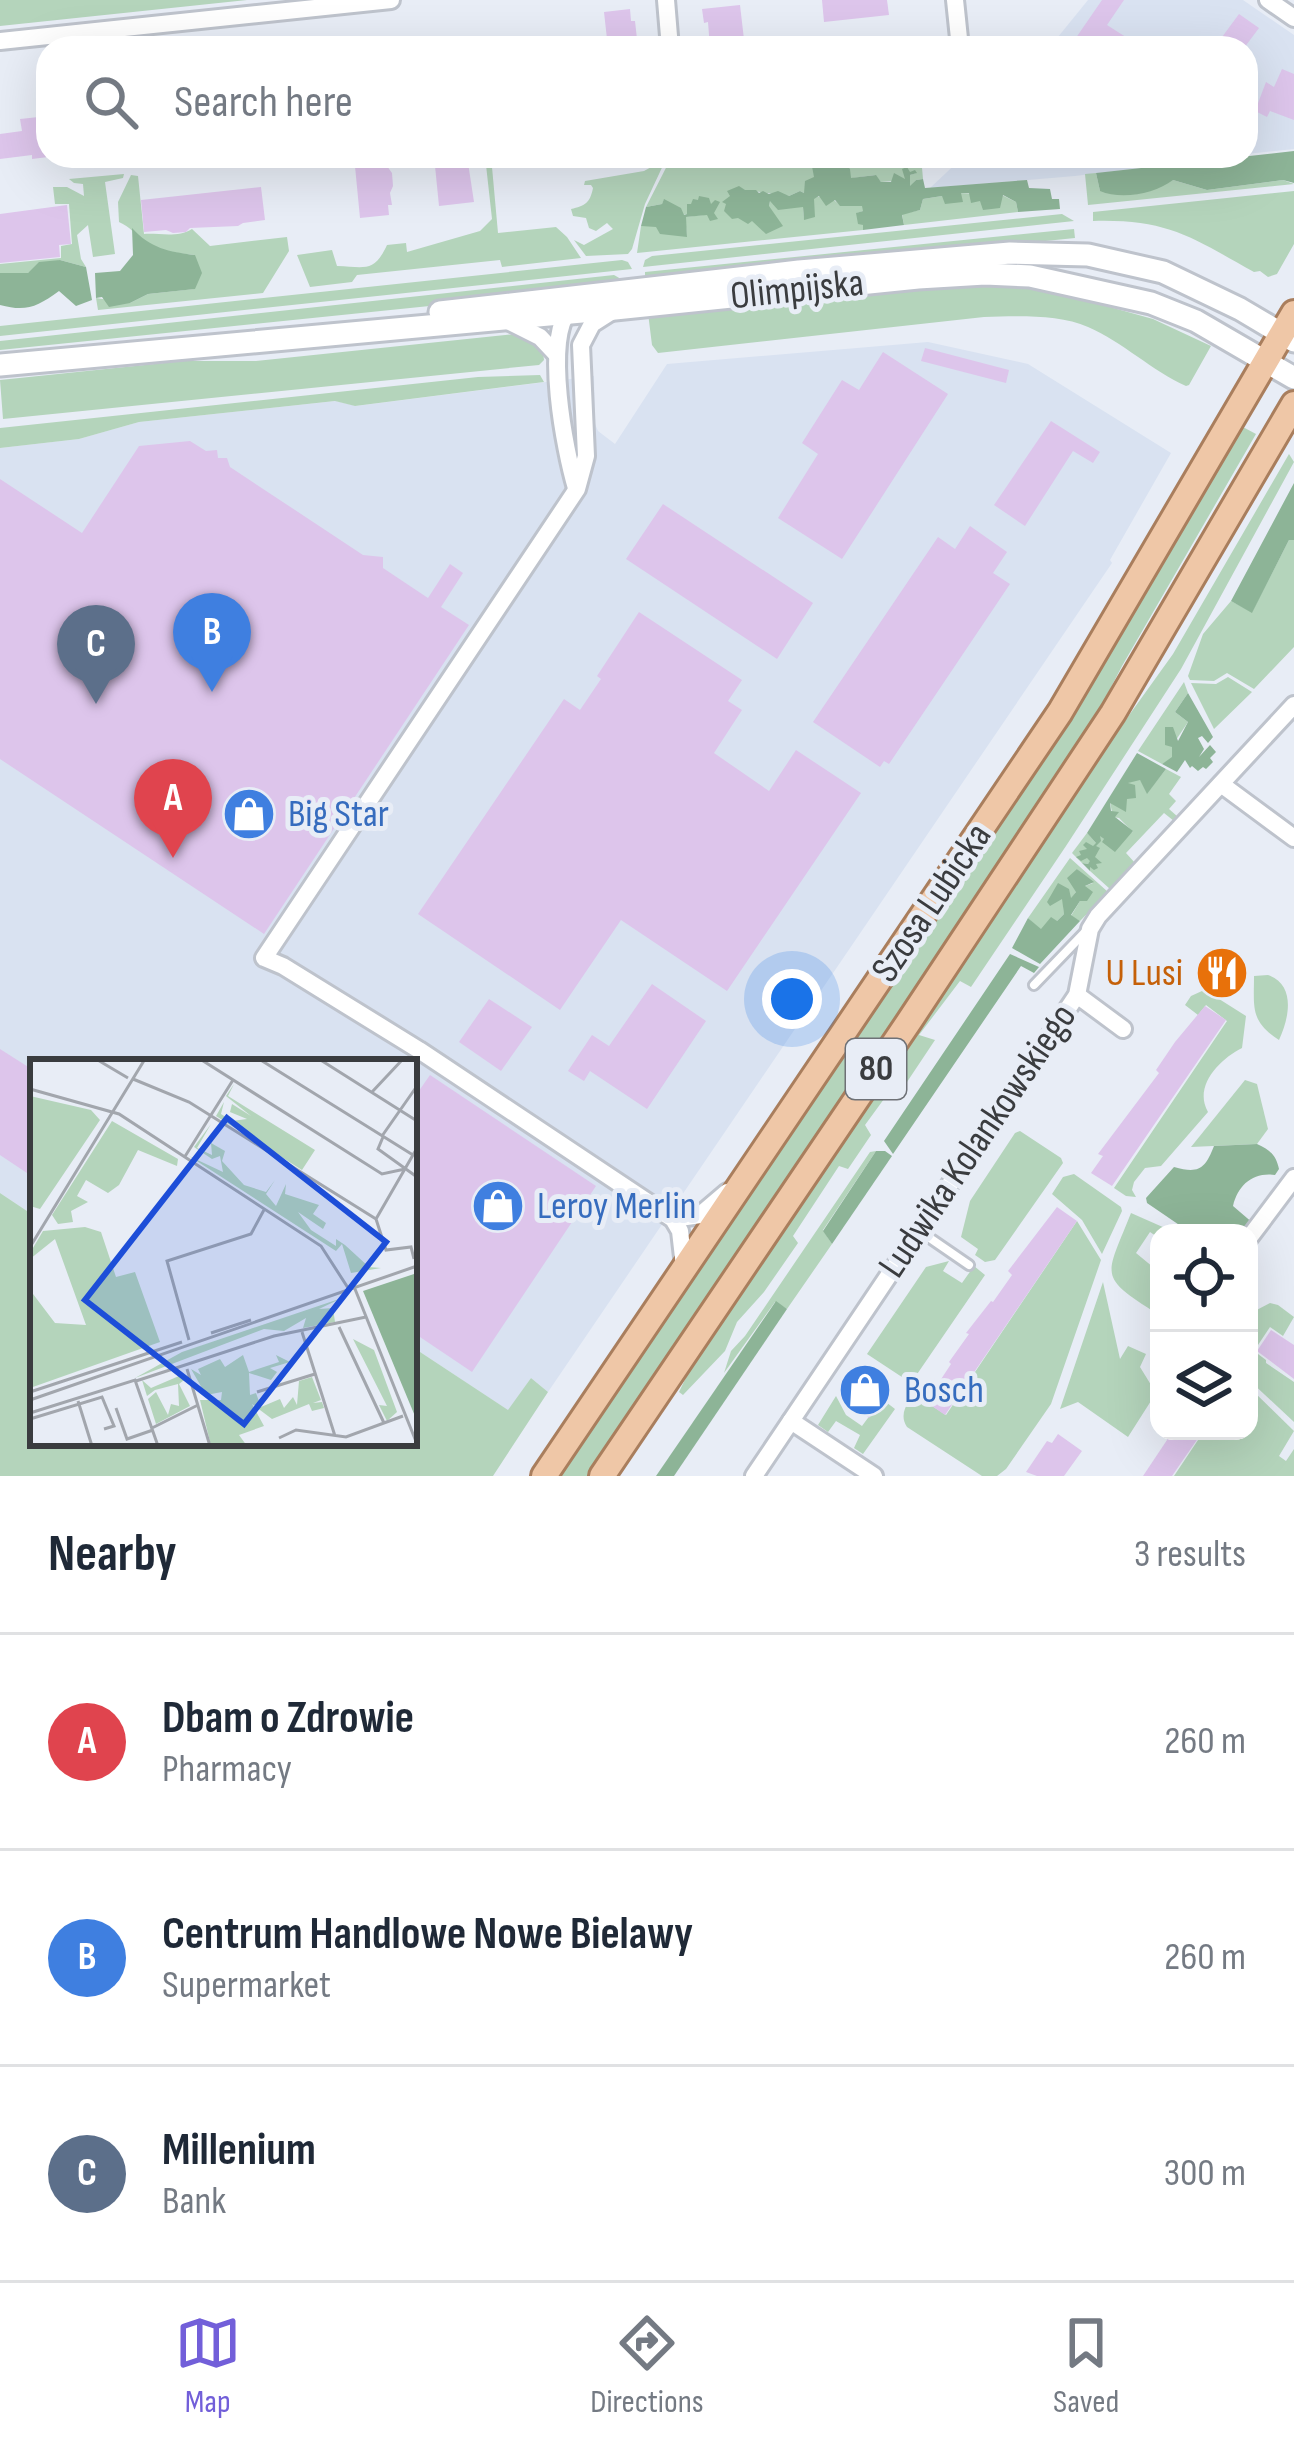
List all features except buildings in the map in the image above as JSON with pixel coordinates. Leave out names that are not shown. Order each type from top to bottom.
[{"type":"main road","name":"Olimpijska","points":[[280,338],[538,299],[1010,253],[1088,255],[1163,272],[1290,329]]},
{"type":"main road","name":"Olimpijska","points":[[0,365],[985,274],[1030,276],[1151,303],[1196,321],[1294,378]]},
{"type":"main road","name":"Szosa Lubicka","points":[[544,1476],[1072,693],[1266,360],[1290,329]]},
{"type":"main road","name":"Szosa Lubicka","points":[[602,1476],[1113,713],[1294,404]]},
{"type":"street","points":[[48,36],[391,0]]},
{"type":"street","points":[[666,0],[669,36]]},
{"type":"street","points":[[956,0],[959,36]]},
{"type":"street","points":[[1268,0],[1294,18]]},
{"type":"street","points":[[0,41],[36,37]]},
{"type":"street","points":[[577,489],[569,464],[556,354],[564,314],[589,294]]},
{"type":"street","points":[[538,299],[564,314],[581,345],[586,456],[577,489],[264,958],[419,1050],[673,1219],[684,1247],[684,1269]]},
{"type":"street","points":[[581,345],[592,324],[615,309]]},
{"type":"street","points":[[505,320],[540,337],[556,354]]},
{"type":"street","name":"Ludwika Kolankowskiego","points":[[754,1476],[1077,995],[1090,929],[1098,916],[1294,705]]},
{"type":"street","points":[[1221,784],[1294,838]]},
{"type":"street","points":[[1077,995],[1124,1029]]},
{"type":"street","points":[[673,1219],[700,1215],[753,1167]]},
{"type":"street","points":[[1258,1226],[1294,1178]]},
{"type":"street","points":[[791,1421],[874,1476]]},
{"type":"lane","points":[[1034,985],[1090,929]]},
{"type":"lane","points":[[918,1230],[969,1265]]},
{"type":"shaded area","points":[[1088,0],[1243,0],[1294,35],[1294,149],[1258,153],[1258,36],[1059,36]]},
{"type":"shaded area","points":[[951,168],[1139,168],[1075,176],[930,188]]},
{"type":"shaded area","points":[[928,342],[1028,364],[1171,453],[1112,563],[548,1392],[531,1378],[509,1411],[417,1350],[417,1059],[30,1059],[30,1213],[0,1193],[0,448],[79,439],[139,422],[336,401],[356,406],[594,376],[595,424],[615,444],[667,364]]},
{"type":"green space","points":[[0,0],[247,0],[0,26]]},
{"type":"green space","points":[[1294,151],[1294,183],[1283,180],[1207,190],[1173,180],[1148,192],[1118,195],[1100,191],[1096,173],[1141,168],[1258,168],[1258,155]]},
{"type":"green space","points":[[486,168],[492,168],[498,233],[556,227],[581,258],[502,267],[500,260],[357,275],[352,282],[310,287],[297,255],[332,250],[337,266],[362,267],[378,260],[387,245],[406,243],[407,252],[480,231],[492,219]]},
{"type":"green space","points":[[662,168],[632,249],[628,254],[586,256],[574,240],[584,245],[613,229],[607,223],[596,231],[589,228],[586,218],[573,216],[571,209],[586,203],[592,193],[585,181]]},
{"type":"green space","points":[[666,168],[816,168],[804,193],[789,196],[745,190],[769,206],[770,200],[803,207],[804,219],[818,197],[841,206],[863,206],[857,213],[863,230],[637,253],[641,226],[687,236],[685,217],[713,214],[711,205],[698,201],[683,215],[664,200],[646,207]]},
{"type":"green space","points":[[812,168],[849,168],[851,178],[876,175],[881,182],[891,182],[894,173],[905,179],[902,169],[908,168],[917,173],[910,175],[910,186],[923,179],[925,188],[1027,180],[1029,188],[1050,189],[1060,209],[1018,212],[1016,202],[1003,195],[1000,208],[983,210],[980,201],[971,203],[969,193],[961,193],[963,202],[945,204],[942,196],[923,199],[920,210],[902,215],[904,225],[863,230],[856,213],[863,211],[862,206],[840,206],[835,200],[826,206],[819,196],[814,199],[815,217],[804,220],[803,207],[778,210],[770,201],[783,226],[766,234],[752,221],[732,219],[724,211],[722,202],[730,196],[727,191],[739,186],[789,196],[804,193],[805,181],[814,177]]},
{"type":"green space","points":[[846,168],[922,168],[923,179],[910,187],[910,175],[916,173],[910,172],[906,180],[881,182],[875,175],[853,178],[853,186],[848,185]]},
{"type":"green space","points":[[1096,173],[1100,191],[1173,180],[1207,190],[1283,180],[1294,184],[1088,205],[1085,174]]},
{"type":"green space","points":[[124,174],[105,182],[115,254],[93,257],[88,225],[77,235],[86,267],[60,260],[28,273],[0,273],[0,264],[61,258],[61,246],[72,244],[69,204],[55,204],[53,187],[67,187],[84,196],[83,184],[69,179]]},
{"type":"green space","points":[[131,175],[138,176],[144,234],[192,229],[210,246],[287,237],[289,251],[263,293],[98,310],[96,298],[130,303],[148,294],[194,289],[195,255],[156,248],[119,222],[118,202]]},
{"type":"green space","points":[[1294,191],[1294,244],[1277,274],[1268,277],[1160,227],[1093,221],[1093,212]]},
{"type":"green space","points":[[960,193],[1002,195],[1016,202],[1018,212],[904,225],[902,214],[920,210],[923,199],[942,196],[962,201]]},
{"type":"green space","points":[[699,196],[709,198],[711,204],[720,202],[714,213],[718,219],[686,217],[687,237],[641,226],[646,207],[662,204],[664,199],[684,215],[687,204]]},
{"type":"green space","points":[[1062,214],[1074,221],[643,267],[652,256]]},
{"type":"green space","points":[[132,228],[160,248],[195,255],[202,273],[195,289],[148,294],[109,307],[102,297],[96,298],[95,273],[120,271],[133,255]]},
{"type":"green space","points":[[1074,229],[1075,238],[645,282],[645,272]]},
{"type":"green space","points":[[60,260],[86,267],[92,300],[76,306],[59,291],[31,307],[0,305],[0,273],[28,273],[39,262]]},
{"type":"green space","points":[[622,260],[632,269],[0,336],[0,326]]},
{"type":"green space","points":[[614,275],[625,286],[0,350],[0,341]]},
{"type":"green space","points":[[929,283],[1027,284],[1153,319],[1211,346],[1186,386],[1088,327],[1037,317],[984,317],[658,353],[652,345],[648,313]]},
{"type":"green space","points":[[516,334],[539,346],[544,360],[539,365],[3,419],[0,380],[183,361],[256,361]]},
{"type":"green space","points":[[540,375],[544,382],[355,406],[335,401],[139,422],[79,439],[0,448],[0,428],[478,377]]},
{"type":"green space","points":[[1241,426],[1256,434],[1078,751],[590,1476],[557,1476],[1075,708]]},
{"type":"green space","points":[[1289,454],[1294,462],[1181,669],[971,987],[960,981],[919,1035],[935,1040],[901,1091],[892,1088],[865,1125],[871,1135],[848,1169],[839,1166],[793,1236],[798,1243],[737,1322],[725,1351],[683,1395],[679,1392],[696,1357],[1173,654]]},
{"type":"green space","points":[[1294,483],[1294,540],[1289,540],[1252,613],[1231,601]]},
{"type":"green space","points":[[1289,540],[1294,540],[1294,647],[1254,689],[1227,673],[1214,681],[1190,680],[1203,634],[1231,601],[1252,612]]},
{"type":"green space","points":[[1228,677],[1252,692],[1214,729],[1191,683],[1216,684]]},
{"type":"green space","points":[[1184,682],[1188,693],[1175,712],[1188,722],[1172,746],[1172,758],[1162,764],[1138,751]]},
{"type":"green space","points":[[1188,693],[1213,737],[1208,743],[1198,738],[1204,749],[1199,757],[1210,745],[1216,752],[1206,769],[1190,768],[1185,760],[1177,772],[1162,764],[1172,757],[1172,747],[1165,745],[1165,727],[1173,727],[1178,741],[1188,722],[1175,712]]},
{"type":"green space","points":[[1137,753],[1166,769],[1147,794],[1140,780],[1128,783],[1135,785],[1136,798],[1127,799],[1126,812],[1110,803],[1111,811],[1119,812],[1115,817],[1133,831],[1115,852],[1100,836],[1095,857],[1102,863],[1090,871],[1082,863],[1088,864],[1087,858],[1076,857],[1087,849],[1086,842],[1096,843],[1087,833]]},
{"type":"green space","points":[[1166,769],[1181,777],[1169,794],[1176,801],[1169,809],[1178,817],[1174,821],[1164,813],[1126,853],[1135,863],[1110,889],[1090,871],[1096,863],[1093,846],[1084,852],[1091,861],[1088,864],[1072,853],[1087,833],[1097,844],[1100,835],[1104,839],[1133,832],[1113,817],[1110,802],[1126,811],[1123,784],[1140,779],[1147,793]]},
{"type":"green space","points":[[1070,858],[1108,892],[1080,921],[1071,916],[1083,887],[1093,883],[1077,869],[1076,892],[1070,900],[1063,898],[1064,914],[1041,930],[1028,918]]},
{"type":"green space","points":[[1077,869],[1094,882],[1085,886],[1093,892],[1087,901],[1080,901],[1071,915],[1080,921],[1040,964],[1012,948],[1028,918],[1041,929],[1051,917],[1057,921],[1064,914],[1062,899],[1050,906],[1047,902],[1058,883],[1069,889],[1071,898],[1076,892],[1067,878]]},
{"type":"green space","points":[[1010,954],[1039,967],[1034,973],[1021,966],[893,1154],[884,1141]]},
{"type":"green space","points":[[1268,975],[1282,985],[1288,1001],[1279,1040],[1258,1020],[1254,1005],[1254,976]]},
{"type":"green space","points":[[1202,991],[1246,1016],[1242,1048],[1225,1059],[1206,1083],[1208,1112],[1161,1166],[1145,1168],[1134,1182],[1136,1197],[1126,1196],[1114,1188],[1227,1021],[1206,1005],[1198,1015],[1185,1005]]},
{"type":"green space","points":[[1245,1080],[1257,1084],[1268,1129],[1257,1144],[1191,1147]]},
{"type":"green space","points":[[1020,1131],[1063,1163],[995,1260],[985,1262],[975,1255],[978,1249],[961,1237],[970,1201]]},
{"type":"green space","points":[[1257,1144],[1276,1160],[1275,1175],[1253,1178],[1233,1206],[1254,1224],[1178,1224],[1147,1203],[1146,1198],[1174,1167],[1200,1168],[1214,1146]]},
{"type":"green space","points":[[876,1151],[823,1230],[832,1244],[787,1309],[775,1302],[724,1373],[731,1351],[870,1152]]},
{"type":"green space","points":[[876,1151],[892,1156],[832,1244],[823,1231]]},
{"type":"green space","points":[[1074,1174],[1121,1207],[1102,1254],[1082,1220],[1052,1194],[1063,1177]]},
{"type":"green space","points":[[0,1193],[30,1213],[30,1446],[417,1446],[417,1350],[508,1410],[531,1378],[548,1392],[493,1476],[0,1476]]},
{"type":"green space","points":[[1131,1213],[1156,1224],[1150,1224],[1136,1253],[1150,1265],[1150,1309],[1116,1283],[1112,1264]]},
{"type":"green space","points":[[1077,1221],[1101,1260],[1051,1404],[1006,1469],[997,1476],[982,1476],[907,1427],[904,1411],[919,1386],[932,1393],[926,1402],[946,1415]]},
{"type":"green space","points":[[949,1261],[943,1271],[962,1283],[974,1266],[985,1275],[911,1383],[867,1354],[926,1267]]},
{"type":"green space","points":[[1103,1282],[1120,1359],[1128,1346],[1146,1354],[1140,1367],[1150,1383],[1150,1402],[1128,1437],[1078,1402],[1060,1409]]},
{"type":"green space","points":[[776,1301],[787,1309],[674,1476],[656,1476]]},
{"type":"green space","points":[[1270,1303],[1294,1317],[1283,1336],[1270,1327],[1258,1345],[1258,1309]]},
{"type":"green space","points":[[1258,1354],[1294,1382],[1294,1422],[1258,1388]]},
{"type":"green space","points":[[836,1396],[846,1415],[862,1426],[882,1399],[895,1409],[863,1454],[854,1448],[860,1435],[836,1421],[828,1432],[818,1425]]},
{"type":"green space","points":[[1258,1396],[1294,1431],[1279,1456],[1286,1461],[1294,1449],[1294,1476],[1174,1476],[1198,1440],[1258,1440]]},
{"type":"place","name":"Centrum Handlowe Nowe Bielawy","points":[[212,692]]},
{"type":"place","name":"Millenium","points":[[96,704]]},
{"type":"place","name":"Big Star","points":[[249,814]]},
{"type":"place","name":"Dbam o Zdrowie","points":[[173,858]]},
{"type":"place","name":"U Lusi","points":[[1222,973]]},
{"type":"place","name":"Leroy Merlin","points":[[498,1206]]},
{"type":"place","name":"Bosch","points":[[865,1390]]}]
